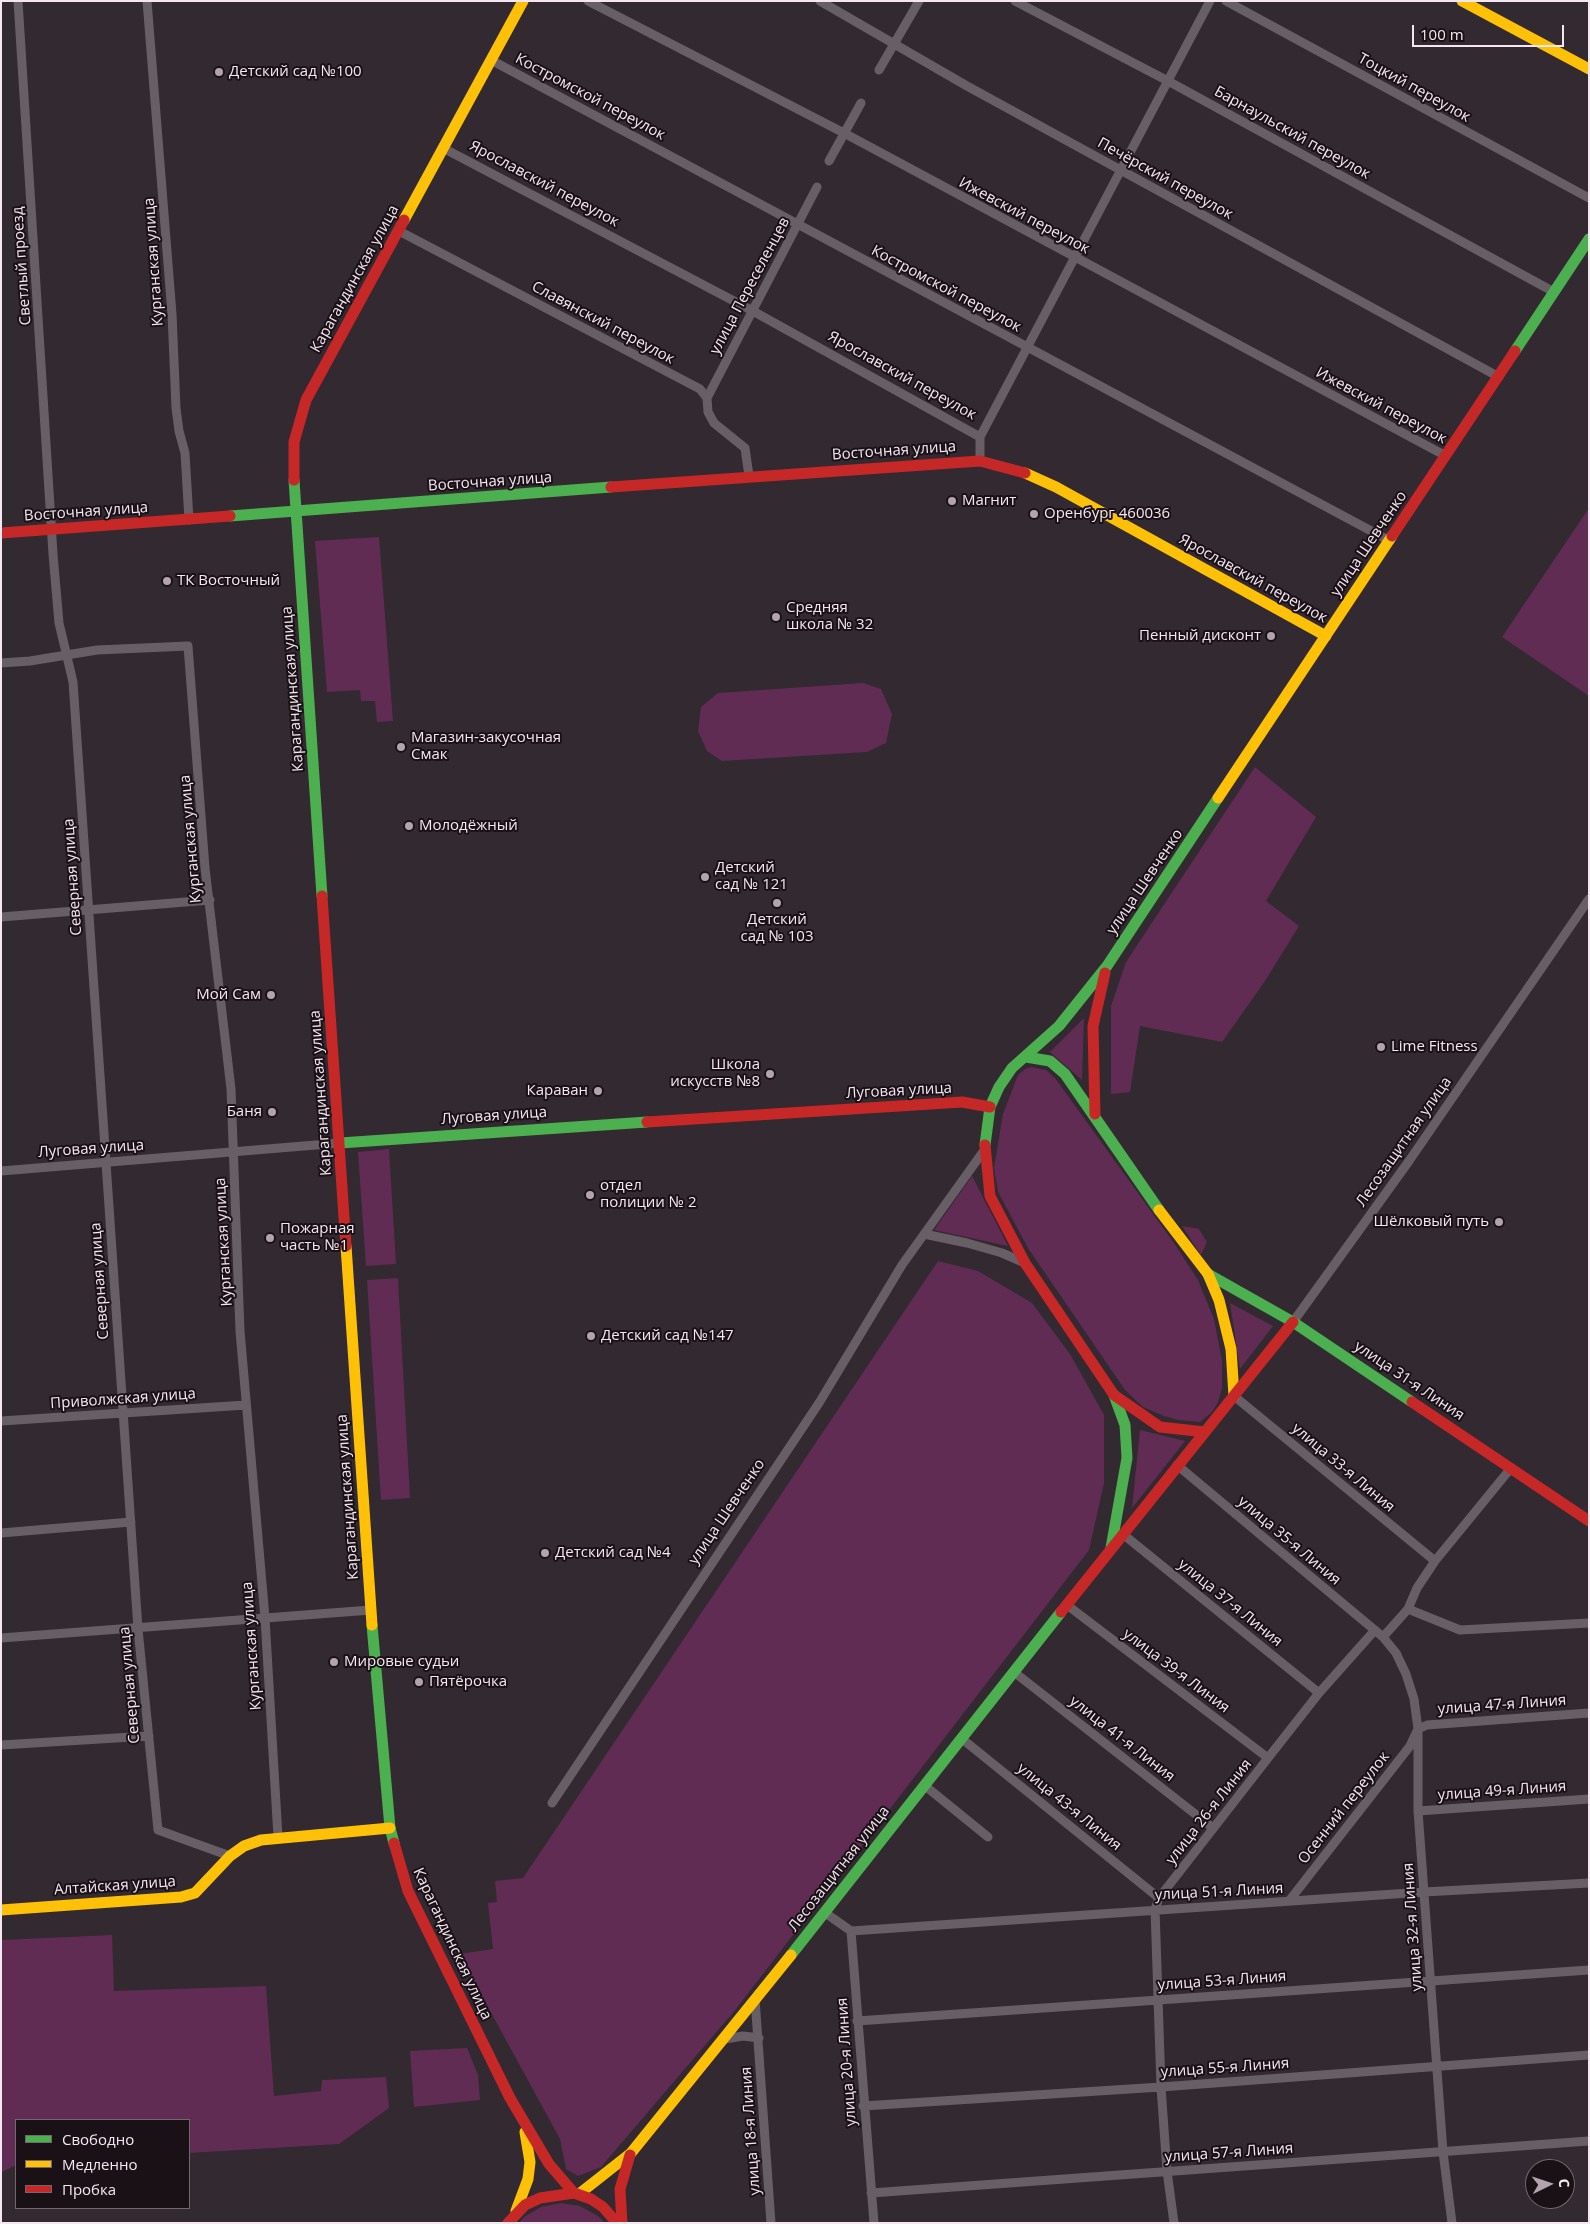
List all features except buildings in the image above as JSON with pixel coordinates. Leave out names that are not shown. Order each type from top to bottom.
[{"type":"main road","name":"Карагандинская улица","points":[[522,1],[306,400],[294,442],[294,512],[340,1143],[371,1610],[385,1791],[390,1828],[408,1891],[522,2122],[549,2164],[576,2194],[603,2208],[617,2223]]},
{"type":"main road","points":[[1462,1],[1589,69]]},
{"type":"main road","name":"улица Шевченко","points":[[990,1107],[1007,1076],[1064,1021],[1107,966],[1589,239]]},
{"type":"main road","name":"Восточная улица","points":[[1,534],[748,476],[980,461]]},
{"type":"main road","name":"Ярославский переулок","points":[[980,461],[1021,470],[1056,487],[1326,636]]},
{"type":"main road","name":"улица Шевченко","points":[[1095,1114],[1094,1026],[1096,1008],[1107,966]]},
{"type":"main road","points":[[1026,1057],[1043,1059],[1055,1065],[1074,1085],[1161,1212],[1208,1274],[1222,1309],[1231,1350],[1234,1396]]},
{"type":"main road","name":"Луговая улица","points":[[340,1143],[922,1104],[962,1102],[990,1107]]},
{"type":"main road","points":[[990,1107],[985,1149],[990,1196],[1025,1263],[1114,1395],[1124,1425],[1126,1458],[1111,1551]]},
{"type":"main road","name":"улица 31-я Линия","points":[[1208,1274],[1294,1322],[1589,1521]]},
{"type":"main road","name":"Лесозащитная улица","points":[[576,2194],[631,2153],[756,1999],[961,1738],[1124,1535],[1177,1465],[1294,1322]]},
{"type":"main road","points":[[1114,1395],[1160,1427],[1205,1432]]},
{"type":"main road","name":"Алтайская улица","points":[[1,1910],[181,1897],[195,1893],[230,1856],[244,1846],[261,1840],[390,1828]]},
{"type":"main road","points":[[510,2220],[523,2196],[530,2162],[522,2122]]},
{"type":"main road","points":[[622,2223],[620,2188],[623,2172],[631,2153]]},
{"type":"main road","points":[[510,2220],[525,2205],[540,2198],[576,2194]]},
{"type":"street","name":"Светлый проезд","points":[[18,1],[52,530],[59,623],[66,654]]},
{"type":"street","name":"Курганская улица","points":[[147,1],[172,322],[176,408],[178,431],[185,453],[189,520]]},
{"type":"street","name":"Ижевский переулок","points":[[588,1],[844,134],[1446,456]]},
{"type":"street","name":"Печёрский переулок","points":[[820,1],[894,44],[1498,378]]},
{"type":"street","points":[[879,70],[919,1]]},
{"type":"street","name":"Барнаульский переулок","points":[[1015,1],[1168,81],[1554,292]]},
{"type":"street","points":[[980,437],[1210,1]]},
{"type":"street","name":"Тоцкий переулок","points":[[1226,1],[1589,198]]},
{"type":"street","name":"Костромской переулок","points":[[491,60],[1027,348],[1390,540]]},
{"type":"street","points":[[829,161],[861,103]]},
{"type":"street","name":"Ярославский переулок","points":[[443,148],[751,310],[980,437],[980,461]]},
{"type":"street","name":"улица Переселенцев","points":[[707,398],[751,310],[799,224],[817,186]]},
{"type":"street","name":"Славянский переулок","points":[[399,230],[700,389],[707,398]]},
{"type":"street","points":[[707,398],[708,412],[714,423],[745,448],[748,476]]},
{"type":"street","name":"Курганская улица","points":[[66,654],[107,649],[188,646],[210,900],[231,1090],[246,1405],[265,1618],[278,1837]]},
{"type":"street","points":[[1,663],[30,661],[66,654]]},
{"type":"street","name":"Северная улица","points":[[66,654],[73,682],[138,1629],[158,1830],[230,1856]]},
{"type":"street","name":"Лесозащитная улица","points":[[1294,1322],[1409,1161],[1589,899]]},
{"type":"street","points":[[1,917],[210,900]]},
{"type":"street","name":"Луговая улица","points":[[1,1171],[106,1164],[340,1143]]},
{"type":"street","name":"улица Шевченко","points":[[552,1803],[819,1403],[902,1265],[985,1149]]},
{"type":"street","points":[[924,1234],[967,1242],[1002,1253],[1025,1263]]},
{"type":"street","name":"улица 33-я Линия","points":[[1234,1396],[1435,1561]]},
{"type":"street","name":"Приволжская улица","points":[[1,1421],[246,1405]]},
{"type":"street","name":"улица 35-я Линия","points":[[1177,1465],[1383,1637]]},
{"type":"street","points":[[1383,1637],[1408,1609],[1417,1588],[1435,1561],[1511,1468]]},
{"type":"street","points":[[1,1533],[131,1522]]},
{"type":"street","name":"улица 37-я Линия","points":[[1124,1535],[1319,1693]]},
{"type":"street","name":"улица 39-я Линия","points":[[1067,1605],[1268,1758]]},
{"type":"street","points":[[1408,1609],[1460,1630],[1589,1623]]},
{"type":"street","points":[[1,1638],[371,1610]]},
{"type":"street","name":"улица 26-я Линия","points":[[1174,2223],[1167,2171],[1161,2087],[1156,1999],[1154,1909],[1159,1898],[1319,1693],[1375,1630]]},
{"type":"street","name":"улица 32-я Линия","points":[[1383,1637],[1396,1653],[1406,1674],[1414,1699],[1418,1729],[1418,1811],[1443,2152],[1452,2223]]},
{"type":"street","name":"улица 41-я Линия","points":[[1014,1672],[1214,1828]]},
{"type":"street","name":"улица 47-я Линия","points":[[1418,1729],[1428,1725],[1589,1713]]},
{"type":"street","name":"Осенний переулок","points":[[1289,1901],[1410,1746],[1418,1729]]},
{"type":"street","points":[[1,1745],[149,1736]]},
{"type":"street","name":"улица 43-я Линия","points":[[961,1738],[1159,1898]]},
{"type":"street","points":[[924,1785],[988,1837]]},
{"type":"street","name":"улица 49-я Линия","points":[[1418,1811],[1589,1799]]},
{"type":"street","name":"улица 51-я Линия","points":[[850,1930],[1154,1909],[1589,1883]]},
{"type":"street","points":[[824,1912],[850,1930]]},
{"type":"street","name":"улица 20-я Линия","points":[[850,1930],[874,2223]]},
{"type":"street","name":"улица 53-я Линия","points":[[857,2021],[1589,1970]]},
{"type":"street","name":"улица 18-я Линия","points":[[756,1999],[771,2223]]},
{"type":"street","points":[[724,2039],[743,2036],[759,2038]]},
{"type":"street","name":"улица 55-я Линия","points":[[863,2106],[1161,2087],[1589,2055]]},
{"type":"street","name":"улица 57-я Линия","points":[[871,2192],[1589,2141]]},
{"type":"shaded area","points":[[1589,508],[1589,696],[1502,637]]},
{"type":"shaded area","points":[[379,537],[393,721],[377,722],[375,701],[361,701],[360,690],[327,692],[315,541]]},
{"type":"shaded area","points":[[863,683],[881,689],[892,714],[886,743],[867,752],[722,761],[707,751],[698,731],[701,707],[718,693]]},
{"type":"shaded area","points":[[1255,767],[1316,817],[1266,901],[1299,926],[1265,981],[1222,1042],[1140,1026],[1130,1092],[1111,1094],[1111,1006],[1126,962]]},
{"type":"shaded area","points":[[1084,1018],[1082,1080],[1050,1052]]},
{"type":"shaded area","points":[[1031,1067],[1046,1070],[1055,1078],[1174,1243],[1198,1280],[1214,1319],[1222,1361],[1222,1388],[1218,1402],[1212,1412],[1200,1422],[1178,1420],[1164,1416],[1143,1407],[1125,1390],[1028,1248],[998,1192],[994,1168],[1003,1114],[1018,1075]]},
{"type":"shaded area","points":[[389,1149],[396,1264],[366,1266],[358,1152]]},
{"type":"shaded area","points":[[972,1176],[1008,1246],[934,1230]]},
{"type":"shaded area","points":[[1182,1226],[1199,1229],[1207,1242],[1201,1255]]},
{"type":"shaded area","points":[[938,1261],[978,1271],[1032,1303],[1070,1354],[1104,1415],[1104,1483],[1089,1550],[736,2009],[601,2167],[578,2176],[566,2169],[560,2139],[459,1954],[493,1949],[488,1903],[497,1902],[495,1881],[523,1878]]},
{"type":"shaded area","points":[[398,1278],[410,1498],[381,1500],[367,1280]]},
{"type":"shaded area","points":[[1230,1303],[1273,1326],[1240,1369]]},
{"type":"shaded area","points":[[1140,1430],[1185,1441],[1132,1508]]},
{"type":"shaded area","points":[[112,1935],[114,1991],[266,1986],[274,2096],[321,2091],[322,2080],[386,2077],[389,2108],[339,2144],[190,2153],[190,2119],[15,2119],[15,2166],[2,2172],[1,2175],[1,1940]]},
{"type":"shaded area","points":[[467,2048],[478,2075],[480,2100],[414,2107],[410,2051]]},
{"type":"shaded area","points":[[561,2203],[580,2206],[598,2216],[605,2223],[519,2223],[524,2217],[541,2207]]},
{"type":"traffic: fast","points":[[1515,351],[1589,239]]},
{"type":"traffic: fast","points":[[294,480],[322,896]]},
{"type":"traffic: fast","points":[[230,516],[611,487]]},
{"type":"traffic: fast","points":[[985,1145],[990,1107],[999,1087],[1012,1068],[1059,1026],[1107,966],[1218,798]]},
{"type":"traffic: fast","points":[[1026,1057],[1050,1061],[1065,1074],[1159,1210]]},
{"type":"traffic: fast","points":[[340,1143],[647,1122]]},
{"type":"traffic: fast","points":[[1208,1274],[1293,1322],[1412,1402]]},
{"type":"traffic: fast","points":[[1111,1548],[1127,1458],[1125,1425],[1114,1395]]},
{"type":"traffic: fast","points":[[791,1955],[1061,1612]]},
{"type":"traffic: fast","points":[[372,1625],[390,1828],[394,1843]]},
{"type":"traffic: slow","points":[[404,220],[523,1]]},
{"type":"traffic: slow","points":[[1462,1],[1589,69]]},
{"type":"traffic: slow","points":[[1025,473],[1056,487],[1326,636]]},
{"type":"traffic: slow","points":[[1218,798],[1392,536]]},
{"type":"traffic: slow","points":[[1159,1210],[1208,1274],[1219,1300],[1231,1349],[1234,1396]]},
{"type":"traffic: slow","points":[[346,1246],[372,1625]]},
{"type":"traffic: slow","points":[[1,1910],[181,1897],[195,1893],[230,1856],[244,1846],[261,1840],[390,1828]]},
{"type":"traffic: slow","points":[[579,2194],[631,2153],[791,1955]]},
{"type":"traffic: slow","points":[[516,2211],[528,2179],[530,2162],[525,2132]]},
{"type":"traffic: jam","points":[[294,480],[294,442],[306,400],[404,220]]},
{"type":"traffic: jam","points":[[1392,536],[1515,351]]},
{"type":"traffic: jam","points":[[611,487],[980,461],[1025,473]]},
{"type":"traffic: jam","points":[[1,533],[230,516]]},
{"type":"traffic: jam","points":[[322,896],[346,1246]]},
{"type":"traffic: jam","points":[[1095,1114],[1093,1026],[1105,973]]},
{"type":"traffic: jam","points":[[647,1122],[962,1102],[990,1107]]},
{"type":"traffic: jam","points":[[985,1145],[990,1196],[1025,1263],[1114,1395],[1160,1427],[1205,1432]]},
{"type":"traffic: jam","points":[[1061,1612],[1293,1322]]},
{"type":"traffic: jam","points":[[1412,1402],[1589,1521]]},
{"type":"traffic: jam","points":[[394,1843],[408,1891],[510,2098],[549,2164],[574,2193]]},
{"type":"traffic: jam","points":[[622,2223],[620,2189],[630,2155]]},
{"type":"traffic: jam","points":[[508,2223],[525,2205],[540,2198],[574,2193],[591,2199],[603,2207],[617,2223]]},
{"type":"place","name":"Детский сад №100","points":[[219,72]]},
{"type":"place","name":"Магнит","points":[[952,501]]},
{"type":"place","name":"Оренбург 460036","points":[[1034,514]]},
{"type":"place","name":"ТК Восточный","points":[[167,581]]},
{"type":"place","name":"Средняя школа № 32","points":[[776,617]]},
{"type":"place","name":"Пенный дисконт","points":[[1271,636]]},
{"type":"place","name":"Магазин-закусочная Смак","points":[[401,747]]},
{"type":"place","name":"Молодёжный","points":[[409,826]]},
{"type":"place","name":"Детский сад № 121","points":[[705,877]]},
{"type":"place","name":"Детский сад № 103","points":[[777,903]]},
{"type":"place","name":"Мой Cам","points":[[271,995]]},
{"type":"place","name":"Lime Fitness","points":[[1381,1047]]},
{"type":"place","name":"Школа искусств №8","points":[[770,1074]]},
{"type":"place","name":"Караван","points":[[598,1091]]},
{"type":"place","name":"Баня","points":[[272,1112]]},
{"type":"place","name":"отдел полиции № 2","points":[[590,1195]]},
{"type":"place","name":"Шёлковый путь","points":[[1499,1222]]},
{"type":"place","name":"Пожарная часть №1","points":[[270,1238]]},
{"type":"place","name":"Детский сад №147","points":[[591,1336]]},
{"type":"place","name":"Детский сад №4","points":[[545,1553]]},
{"type":"place","name":"Мировые судьи","points":[[334,1662]]},
{"type":"place","name":"Пятёрочка","points":[[419,1682]]}]
